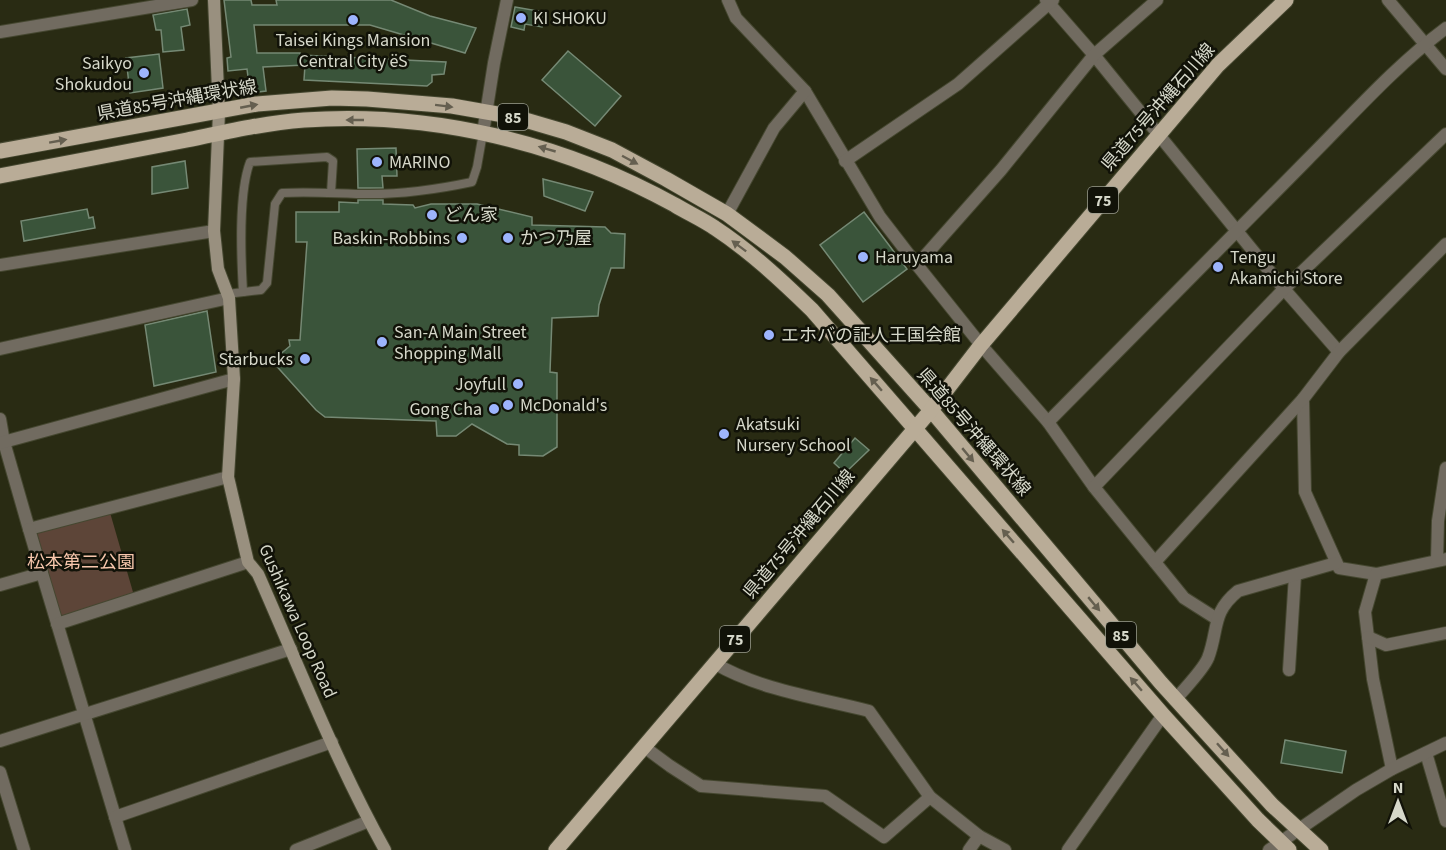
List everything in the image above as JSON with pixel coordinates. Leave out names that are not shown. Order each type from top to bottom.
[{"type":"main road","name":"Gushikawa Loop Road","points":[[214,0],[219,112],[214,231],[218,269],[228,296],[234,379],[228,477],[248,562],[258,574],[332,742],[385,850]]},
{"type":"main road","name":"県道75号沖縄石川線","points":[[555,850],[931,410],[981,345],[1218,65],[1286,0]]},
{"type":"main road","name":"県道85号沖縄環状線","points":[[0,151],[257,104],[332,98],[409,102],[515,117],[566,132],[612,150],[727,214],[785,257],[828,295],[931,410],[1176,699],[1272,805],[1321,850]]},
{"type":"main road","name":"85","points":[[0,176],[303,120],[370,120],[419,123],[483,134],[558,152],[602,169],[658,196],[714,227],[770,269],[812,309],[1280,847]]},
{"type":"street","points":[[0,32],[192,0]]},
{"type":"street","points":[[483,134],[507,0]]},
{"type":"street","points":[[728,0],[736,18],[805,91],[880,217],[917,266],[1048,423],[1094,487],[1184,598],[1217,619]]},
{"type":"street","points":[[917,266],[1001,170],[1094,55],[1157,0]]},
{"type":"street","points":[[1388,0],[1446,69]]},
{"type":"street","points":[[845,160],[958,84],[1050,1],[1284,289],[1339,352]]},
{"type":"street","points":[[1048,423],[1237,230],[1425,44],[1446,28]]},
{"type":"street","points":[[727,214],[774,128],[805,91]]},
{"type":"street","points":[[1094,487],[1284,289],[1446,134]]},
{"type":"street","points":[[0,265],[214,231]]},
{"type":"street","points":[[1155,562],[1303,399],[1339,352],[1446,244]]},
{"type":"street","points":[[0,349],[228,296]]},
{"type":"street","points":[[2,442],[234,379]]},
{"type":"street","points":[[1303,399],[1305,492],[1339,568],[1376,574],[1442,559],[1438,521],[1446,468]]},
{"type":"street","points":[[0,419],[2,442],[126,850]]},
{"type":"street","points":[[29,529],[228,477]]},
{"type":"street","points":[[57,624],[248,562]]},
{"type":"street","points":[[1176,699],[1207,660],[1217,619],[1226,601],[1238,591],[1335,563]]},
{"type":"street","points":[[0,585],[42,573]]},
{"type":"street","points":[[1376,574],[1365,612],[1373,679],[1392,769]]},
{"type":"street","points":[[1289,670],[1295,575]]},
{"type":"street","points":[[1368,637],[1386,645],[1446,633]]},
{"type":"street","points":[[0,741],[291,649]]},
{"type":"street","points":[[714,663],[728,671],[768,685],[869,711],[930,797],[979,836],[1005,850]]},
{"type":"street","points":[[1068,850],[1163,715]]},
{"type":"street","points":[[115,817],[332,742]]},
{"type":"street","points":[[1280,847],[1299,829],[1356,790],[1392,769],[1446,743]]},
{"type":"street","points":[[643,746],[701,786],[825,796],[884,837],[930,797]]},
{"type":"street","points":[[1426,753],[1446,821]]},
{"type":"street","points":[[0,772],[24,850]]},
{"type":"street","points":[[296,850],[369,821]]},
{"type":"street","points":[[969,850],[979,836]]},
{"type":"lane","points":[[228,296],[261,290],[267,284],[275,204],[282,193],[372,194],[440,188],[472,182],[483,134]]},
{"type":"lane","points":[[243,292],[241,257],[245,176],[250,162],[327,157],[333,160],[331,193]]},
{"type":"green space","name":"松本第二公園","points":[[109,509],[135,599],[57,624],[29,529]]},
{"type":"building","points":[[224,0],[251,0],[252,5],[277,5],[276,0],[391,0],[430,16],[476,28],[465,53],[370,25],[254,25],[257,53],[300,53],[300,55],[446,62],[444,74],[432,75],[432,82],[427,86],[304,80],[305,65],[263,67],[266,91],[250,93],[247,69],[228,71],[227,58],[231,57]]},
{"type":"building","points":[[515,7],[544,12],[542,27],[525,24],[524,30],[511,27]]},
{"type":"building","points":[[187,9],[190,25],[181,27],[184,50],[163,52],[161,30],[156,30],[153,15]]},
{"type":"building","points":[[568,51],[621,96],[595,126],[542,80]]},
{"type":"building","name":"Saikyo Shokudou","points":[[159,54],[163,88],[130,93],[126,58]]},
{"type":"building","name":"MARINO","points":[[396,148],[397,176],[382,176],[383,188],[358,188],[357,149]]},
{"type":"building","points":[[185,161],[188,188],[152,194],[152,167]]},
{"type":"building","points":[[543,179],[593,192],[585,211],[544,196]]},
{"type":"building","points":[[358,200],[383,200],[383,204],[413,205],[415,208],[431,204],[477,204],[532,217],[532,225],[605,227],[611,233],[625,234],[624,268],[611,268],[599,305],[598,316],[552,318],[550,372],[557,373],[557,447],[543,456],[519,455],[519,445],[507,444],[472,424],[456,436],[437,436],[436,421],[325,417],[272,361],[290,346],[289,340],[300,340],[307,242],[296,242],[296,212],[339,212],[339,202],[358,203]]},
{"type":"building","points":[[87,209],[89,218],[93,217],[95,228],[24,241],[21,221]]},
{"type":"building","name":"Haruyama","points":[[864,212],[907,269],[863,302],[820,245]]},
{"type":"building","points":[[207,311],[216,372],[154,386],[145,325]]},
{"type":"building","points":[[855,438],[869,450],[845,473],[834,463]]},
{"type":"building","points":[[1285,740],[1346,751],[1342,773],[1281,763]]},
{"type":"place","name":"KI SHOKU","points":[[521,18]]},
{"type":"place","name":"Taisei Kings Mansion Central City ëS","points":[[353,20]]},
{"type":"place","name":"Saikyo Shokudou","points":[[144,73]]},
{"type":"place","name":"MARINO","points":[[377,162]]},
{"type":"place","name":"どん家","points":[[432,215]]},
{"type":"place","name":"Baskin-Robbins","points":[[462,238]]},
{"type":"place","name":"かつ乃屋","points":[[508,238]]},
{"type":"place","name":"Haruyama","points":[[863,257]]},
{"type":"place","name":"Tengu Akamichi Store","points":[[1218,267]]},
{"type":"place","name":"エホバの証人王国会館","points":[[769,335]]},
{"type":"place","name":"San-A Main Street Shopping Mall","points":[[382,342]]},
{"type":"place","name":"Starbucks","points":[[305,359]]},
{"type":"place","name":"Joyfull","points":[[518,384]]},
{"type":"place","name":"McDonald's","points":[[508,405]]},
{"type":"place","name":"Gong Cha","points":[[494,409]]},
{"type":"place","name":"Akatsuki Nursery School","points":[[724,434]]}]
